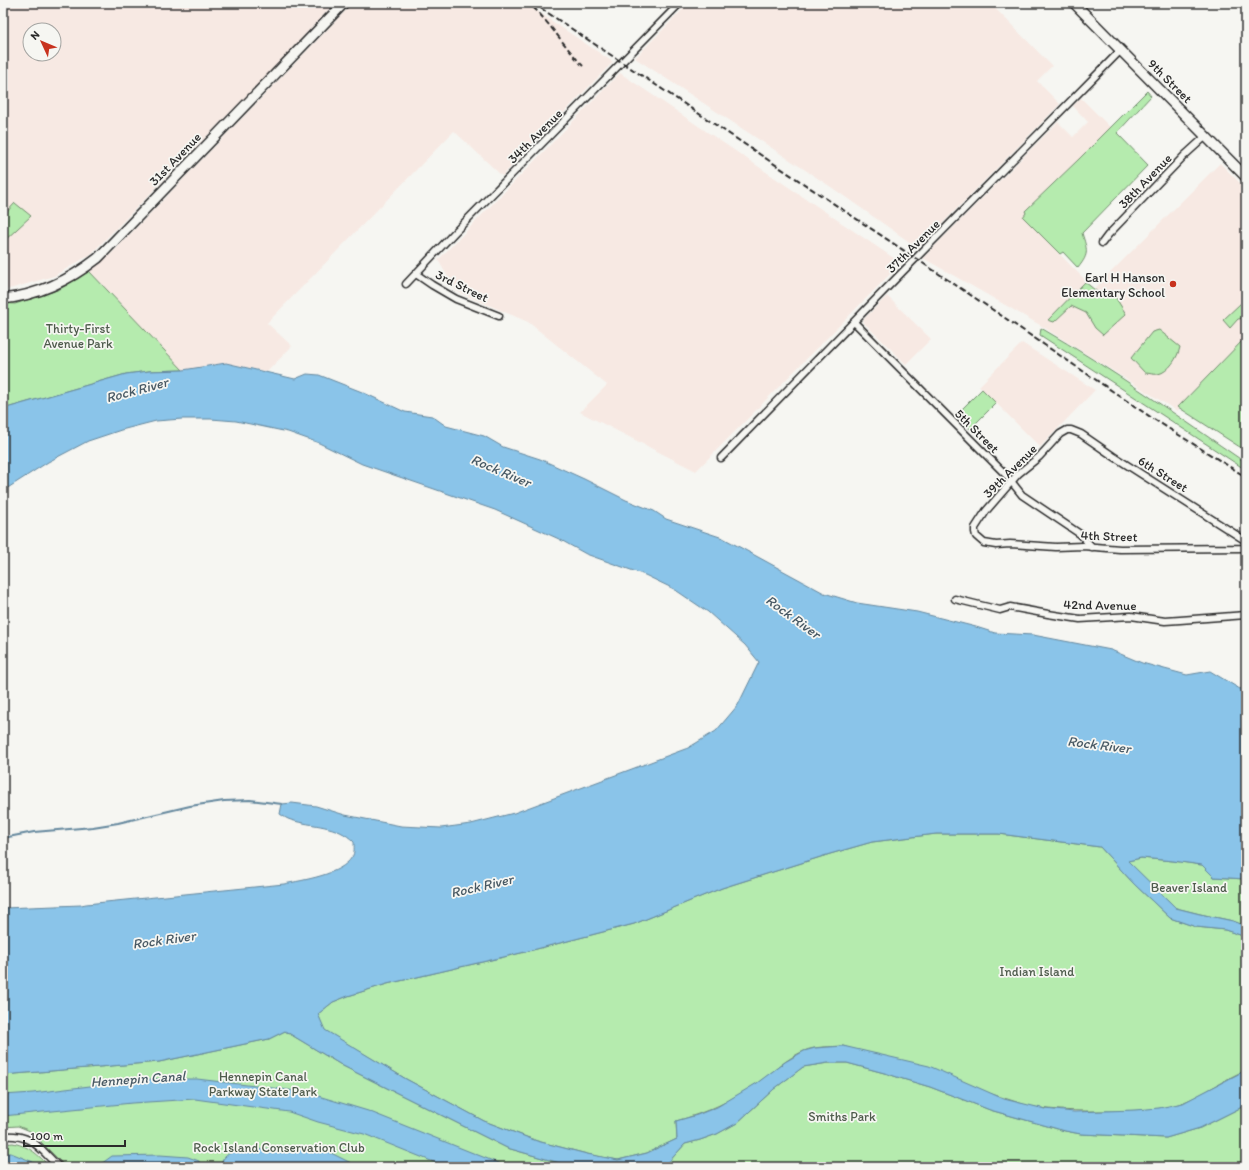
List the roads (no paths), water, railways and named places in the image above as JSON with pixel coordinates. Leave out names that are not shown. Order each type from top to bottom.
[{"type":"street","name":"31st Avenue","points":[[3,299],[27,295],[46,289],[84,269],[98,258],[344,3]]},
{"type":"street","name":"34th Avenue","points":[[406,284],[450,237],[680,3]]},
{"type":"street","name":"9th Street","points":[[1074,3],[1246,177]]},
{"type":"street","name":"37th Avenue","points":[[721,458],[1122,50]]},
{"type":"street","name":"38th Avenue","points":[[1102,243],[1184,156],[1206,136]]},
{"type":"street","name":"3rd Street","points":[[416,274],[456,299],[499,316]]},
{"type":"street","name":"5th Street","points":[[854,322],[1011,482],[1022,496],[1080,534],[1092,547]]},
{"type":"street","name":"39th Avenue","points":[[975,532],[975,528],[981,517],[1018,474],[1039,457],[1060,434],[1067,430]]},
{"type":"street","name":"6th Street","points":[[1067,430],[1076,431],[1081,434],[1246,541]]},
{"type":"street","name":"4th Street","points":[[975,532],[980,540],[988,544],[1056,547],[1073,546],[1192,549],[1245,548],[1246,546]]},
{"type":"street","name":"42nd Avenue","points":[[955,599],[1000,610],[1010,607],[1080,619],[1115,616],[1123,618],[1139,617],[1171,622],[1246,615]]},
{"type":"street","points":[[3,1136],[17,1136],[26,1138],[36,1145],[59,1167]]},
{"type":"water","name":"Rock River","points":[[226,363],[295,379],[307,374],[319,375],[362,392],[405,412],[432,416],[446,426],[484,436],[503,447],[540,459],[584,479],[626,500],[654,511],[666,519],[723,538],[824,593],[857,603],[917,612],[995,633],[1033,635],[1111,650],[1142,663],[1187,675],[1210,671],[1240,689],[1246,687],[1246,886],[1244,879],[1214,877],[1202,865],[1141,858],[1128,861],[1176,908],[1233,921],[1246,926],[1246,937],[1225,930],[1196,927],[1170,918],[1134,884],[1100,847],[999,834],[936,834],[872,842],[722,888],[634,924],[521,953],[387,984],[348,996],[333,1002],[318,1014],[325,1030],[406,1079],[484,1121],[537,1141],[587,1154],[618,1160],[647,1153],[677,1139],[676,1121],[717,1107],[757,1083],[785,1062],[804,1051],[815,1048],[843,1046],[929,1066],[1004,1099],[1045,1109],[1074,1112],[1135,1110],[1159,1108],[1183,1103],[1246,1070],[1246,1105],[1200,1128],[1166,1138],[1081,1134],[990,1110],[930,1087],[888,1074],[847,1063],[828,1063],[803,1067],[774,1089],[737,1123],[717,1134],[685,1144],[665,1166],[574,1167],[507,1148],[343,1066],[285,1031],[269,1039],[159,1062],[3,1075],[3,908],[81,905],[284,884],[321,876],[347,863],[354,852],[354,842],[347,836],[332,829],[288,819],[280,814],[282,804],[292,803],[316,806],[345,815],[401,826],[441,828],[471,824],[514,813],[688,748],[716,731],[738,705],[759,662],[745,645],[708,612],[674,589],[645,575],[586,554],[559,539],[495,510],[362,464],[319,443],[288,432],[236,421],[182,419],[156,421],[121,430],[88,441],[48,462],[3,491],[3,409],[126,374],[149,371],[183,370]]},
{"type":"water","points":[[147,1079],[197,1079],[305,1092],[368,1111],[508,1167],[446,1167],[364,1134],[318,1122],[289,1112],[195,1099],[132,1103],[3,1116],[3,1095],[33,1093]]},
{"type":"water","points":[[302,1147],[329,1152],[359,1167],[222,1167],[223,1159],[233,1151]]},
{"type":"water","points":[[3,1153],[11,1153],[33,1162],[36,1167],[3,1167]]},
{"type":"water","points":[[160,1155],[188,1157],[199,1161],[200,1167],[104,1167],[101,1164],[112,1156]]},
{"type":"waterway","points":[[3,838],[34,832],[93,827],[118,823],[190,806],[224,801],[250,800],[282,804]]},
{"type":"railway","points":[[533,3],[1152,418],[1246,477]]},
{"type":"railway","points":[[533,7],[583,66]]},
{"type":"place","name":"Earl H Hanson Elementary School","points":[[1173,284]]},
{"type":"park label","name":"Thirty-First Avenue Park","points":[[78,336]]},
{"type":"park label","name":"Beaver Island","points":[[1189,887]]},
{"type":"park label","name":"Indian Island","points":[[1037,971]]},
{"type":"park label","name":"Hennepin Canal Parkway State Park","points":[[263,1084]]},
{"type":"park label","name":"Smiths Park","points":[[842,1116]]},
{"type":"park label","name":"Rock Island Conservation Club","points":[[279,1147]]},
{"type":"water label","name":"Hennepin Canal","points":[[138,1079]]}]
